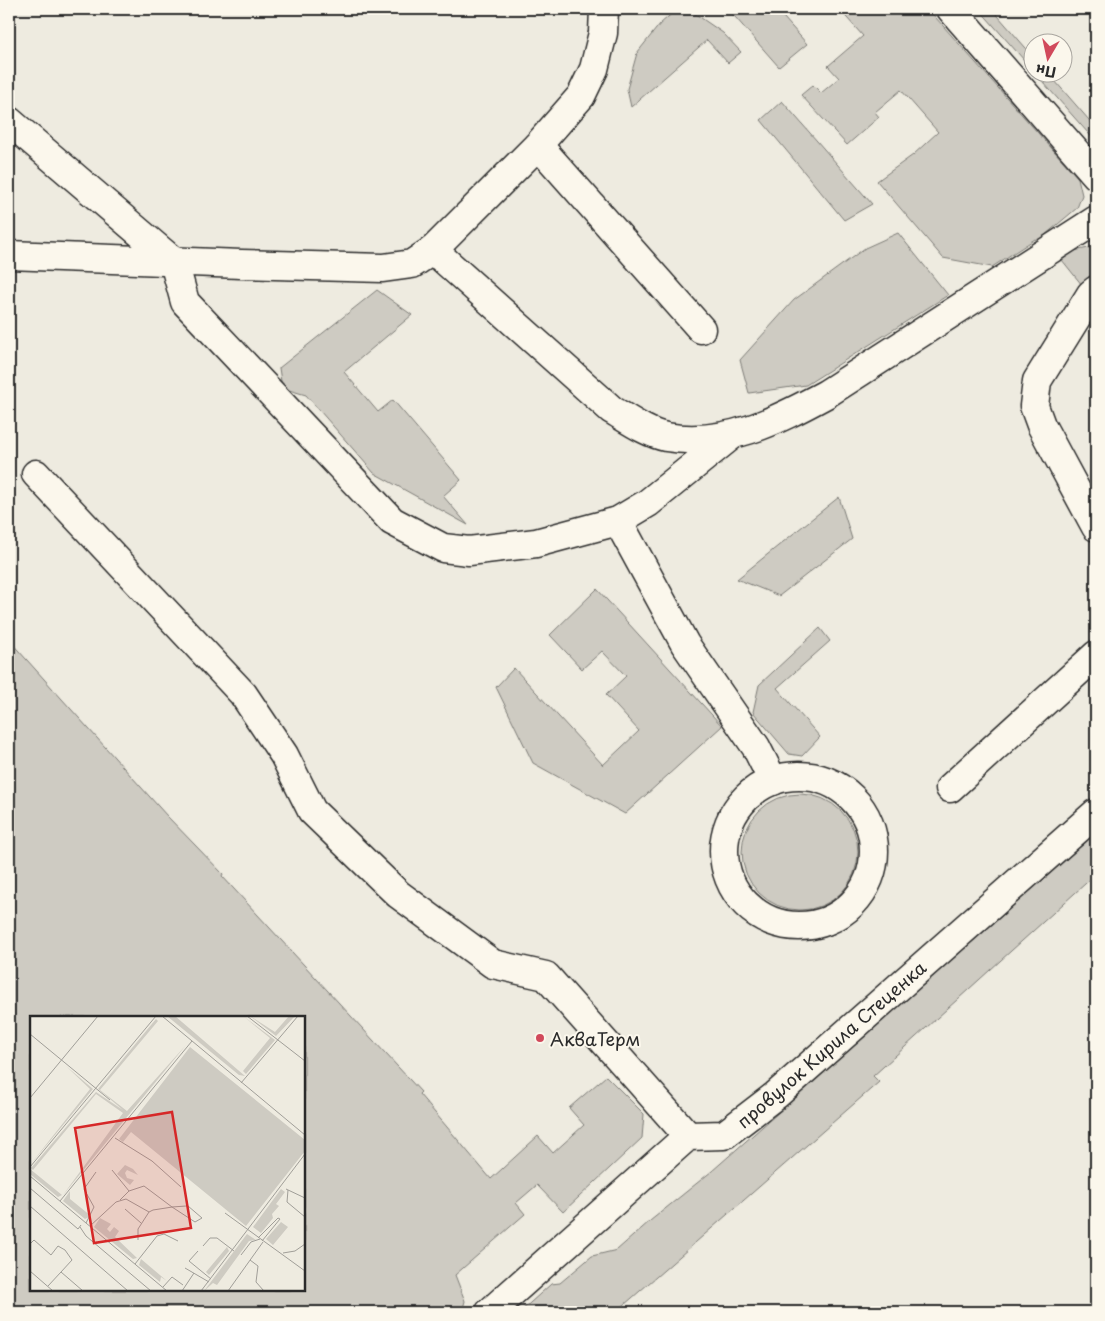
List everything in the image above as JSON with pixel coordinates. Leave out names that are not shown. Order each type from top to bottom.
[{"type":"street","points":[[9,255],[383,268],[412,264],[433,250],[538,145],[581,96],[594,69],[603,33],[604,9]]},
{"type":"street","points":[[951,9],[1096,175]]},
{"type":"street","points":[[9,121],[174,262],[185,302],[392,521],[443,548],[469,551],[536,543],[618,520],[648,503],[732,435]]},
{"type":"street","points":[[538,145],[700,329]]},
{"type":"street","points":[[433,250],[612,410],[642,428],[666,437],[698,438],[732,435],[780,419],[826,394],[1096,220]]},
{"type":"street","points":[[1096,290],[1091,294],[1037,381],[1034,406],[1041,425],[1096,527]]},
{"type":"street","points":[[36,474],[242,694],[284,755],[312,811],[398,894],[493,964],[546,976],[688,1136],[490,1312]]},
{"type":"street","points":[[618,520],[685,644],[756,747],[773,781]]},
{"type":"street","points":[[950,788],[1096,655]]},
{"type":"street","points":[[809,776],[833,784],[852,797],[867,817],[874,840],[874,865],[865,887],[850,907],[830,920],[805,926],[780,924],[756,914],[738,895],[727,873],[724,848],[729,823],[742,802],[762,785],[773,781],[785,777],[809,776]]},
{"type":"street","name":"провулок Кирила Стеценка","points":[[688,1136],[724,1135],[776,1095],[1096,812]]},
{"type":"shaded area","points":[[677,9],[688,9],[723,33],[741,52],[728,63],[707,40],[631,107],[627,89],[637,53],[660,24]]},
{"type":"shaded area","points":[[728,9],[776,9],[807,44],[779,67]]},
{"type":"shaded area","points":[[839,9],[928,9],[1078,178],[1082,195],[1077,208],[1038,241],[1035,239],[992,267],[943,258],[877,181],[913,155],[938,132],[901,90],[875,112],[879,117],[847,145],[801,95],[813,85],[821,93],[839,78],[828,66],[863,36]]},
{"type":"shaded area","points":[[979,9],[992,9],[1022,44],[1022,58]]},
{"type":"shaded area","points":[[1043,82],[1056,82],[1096,128],[1096,142]]},
{"type":"shaded area","points":[[782,101],[872,204],[844,220],[761,120]]},
{"type":"shaded area","points":[[898,233],[948,295],[806,385],[749,393],[740,360],[794,300],[865,248]]},
{"type":"shaded area","points":[[1096,247],[1096,269],[1082,285],[1062,260],[1073,251]]},
{"type":"shaded area","points":[[377,290],[412,315],[344,372],[378,412],[393,400],[461,480],[443,496],[468,525],[374,473],[306,395],[282,388],[279,368]]},
{"type":"shaded area","points":[[839,497],[852,539],[779,596],[737,579]]},
{"type":"shaded area","points":[[597,589],[722,726],[625,814],[533,763],[496,687],[514,668],[603,765],[639,731],[606,695],[626,676],[602,651],[582,669],[550,635]]},
{"type":"shaded area","points":[[820,628],[830,641],[777,688],[820,737],[802,756],[789,754],[753,712],[759,685]]},
{"type":"shaded area","points":[[9,640],[167,816],[223,874],[222,876],[421,1092],[419,1094],[491,1179],[538,1136],[553,1153],[584,1125],[569,1108],[606,1076],[644,1114],[642,1138],[563,1212],[537,1185],[516,1203],[525,1214],[455,1275],[465,1301],[462,1312],[9,1312]]},
{"type":"shaded area","points":[[800,794],[822,798],[832,803],[841,811],[849,820],[854,830],[858,852],[854,874],[849,884],[841,893],[832,901],[822,906],[800,910],[778,906],[768,901],[759,893],[751,884],[746,874],[742,852],[746,830],[751,820],[759,811],[768,803],[778,798]]},
{"type":"shaded area","points":[[1096,833],[1096,874],[873,1076],[879,1082],[616,1312],[520,1312],[551,1284],[560,1283],[592,1256],[617,1250],[712,1171]]},
{"type":"place","name":"АкваТерм","points":[[540,1038]]}]
